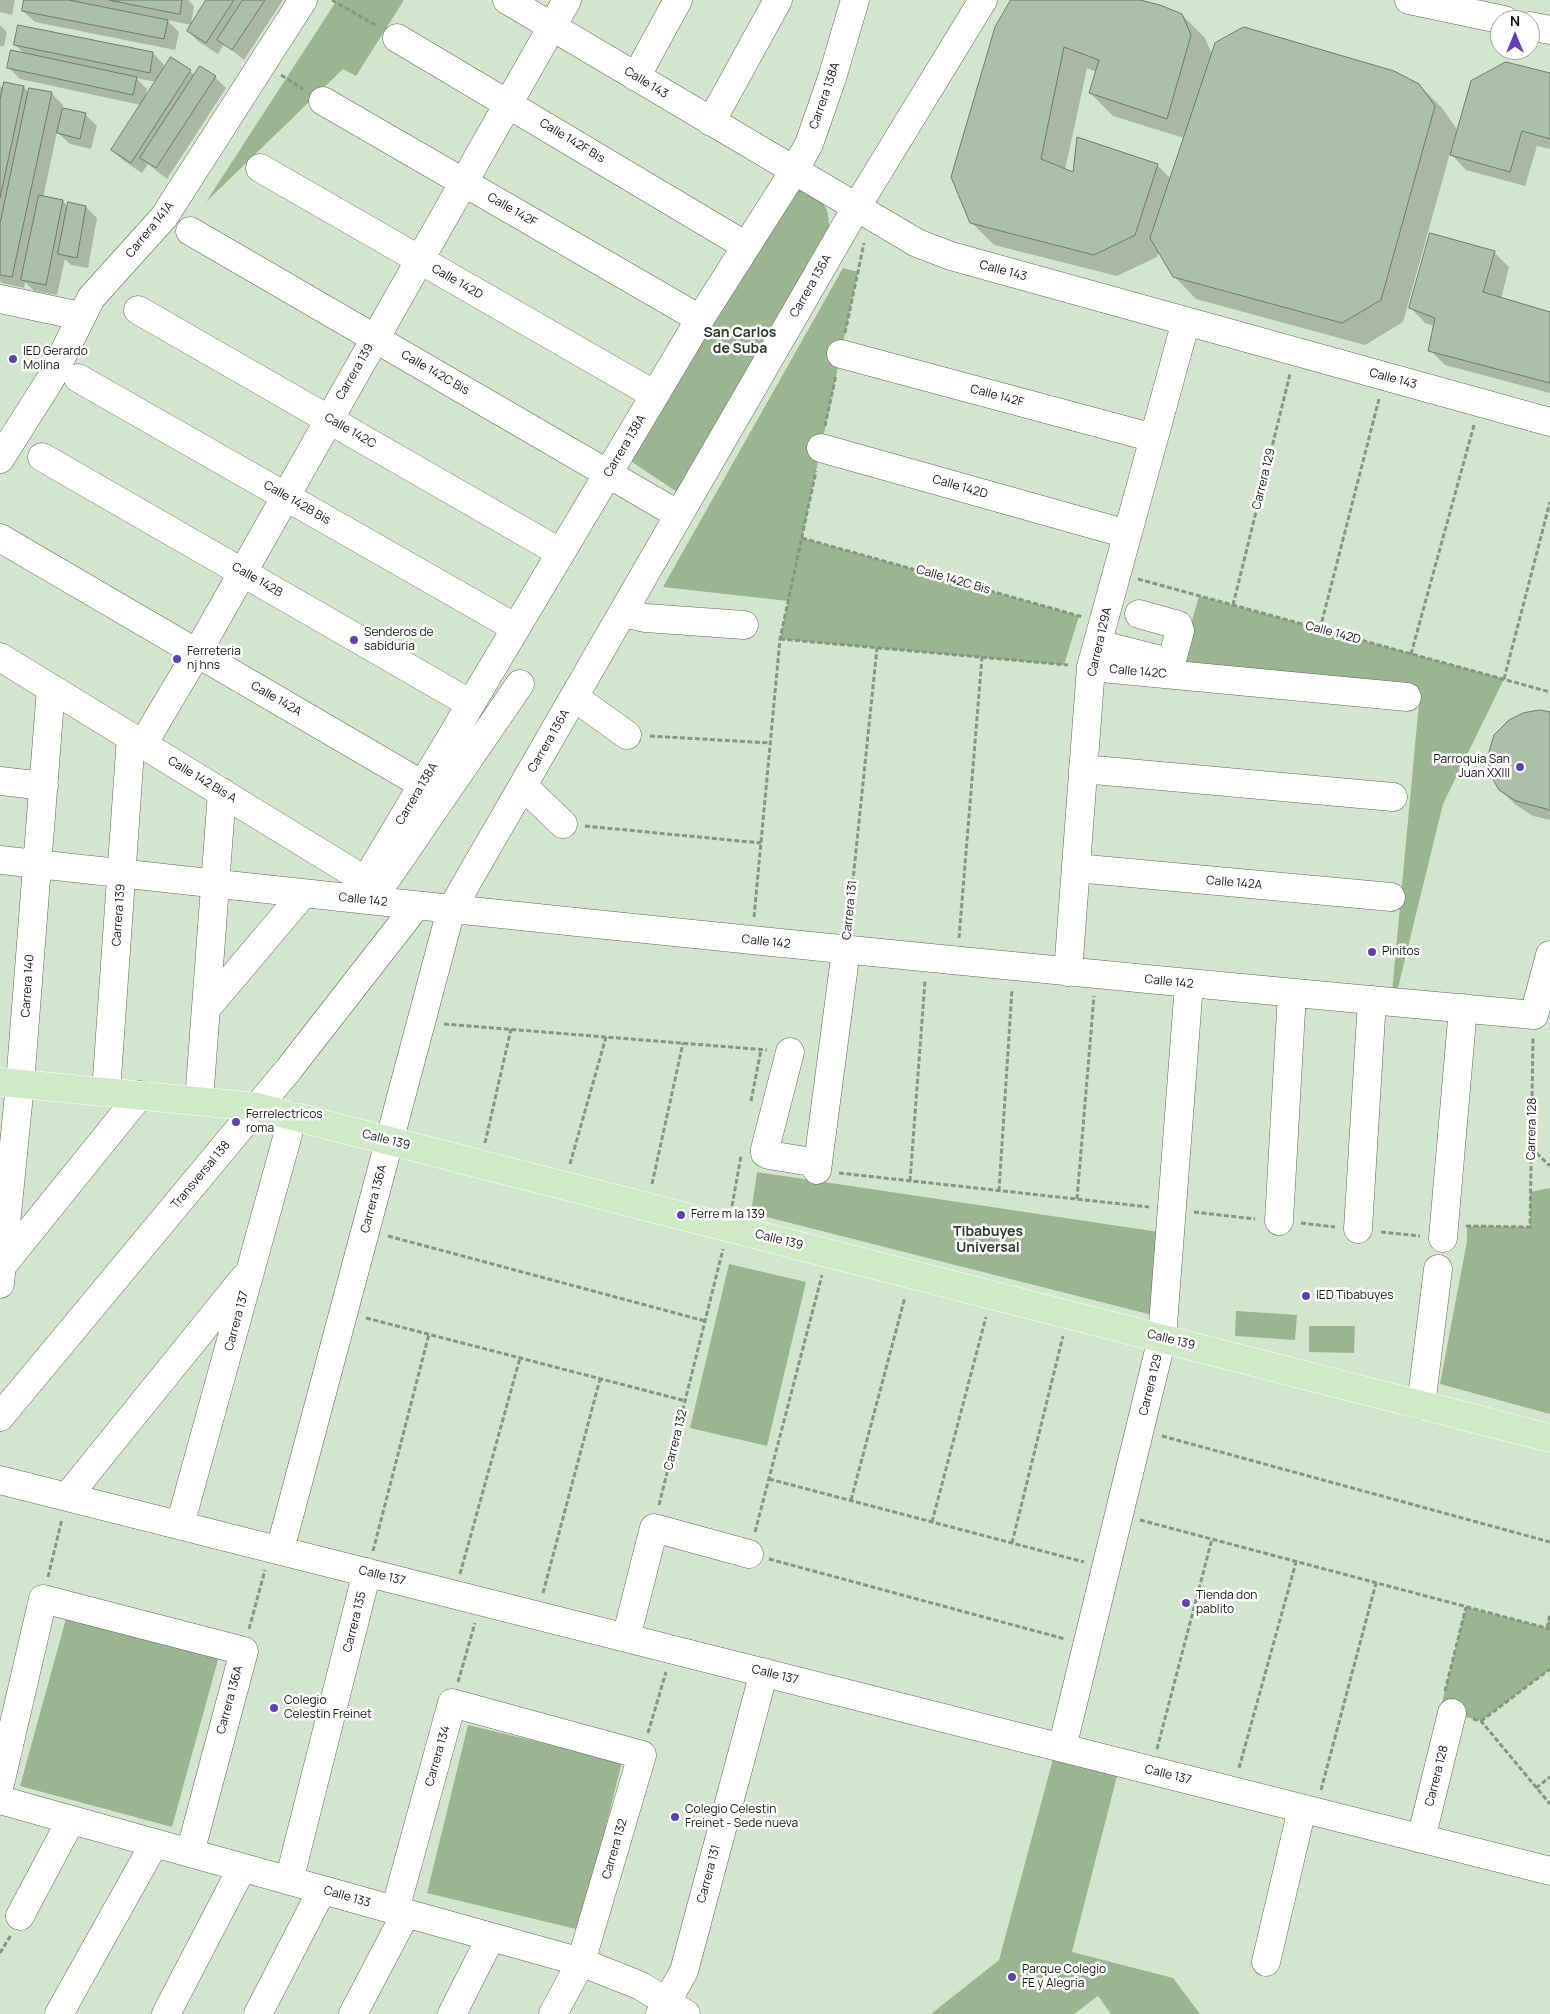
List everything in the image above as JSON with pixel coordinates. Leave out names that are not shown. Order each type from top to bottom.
[{"type":"main road","name":"Calle 139","points":[[10,1083],[257,1107],[1550,1438]]},
{"type":"street","name":"Carrera 141A","points":[[0,459],[50,380],[90,298],[164,217],[303,0]]},
{"type":"street","name":"Calle 143","points":[[506,0],[917,243],[951,256],[1550,422]]},
{"type":"street","name":"Carrera 139","points":[[106,1092],[122,873],[137,741],[197,652],[550,26],[567,0]]},
{"type":"street","points":[[636,77],[678,0]]},
{"type":"street","points":[[711,122],[778,0]]},
{"type":"street","name":"Carrera 138A","points":[[373,884],[423,784],[700,319],[794,171],[812,136],[832,78],[855,0]]},
{"type":"street","name":"Carrera 136A","points":[[276,1549],[344,1312],[451,910],[856,208],[983,0]]},
{"type":"street","points":[[1409,0],[1490,17]]},
{"type":"street","name":"Calle 142F Bis","points":[[397,38],[746,246]]},
{"type":"street","name":"Calle 142F","points":[[323,101],[700,319]]},
{"type":"street","name":"Calle 142D","points":[[260,168],[655,395]]},
{"type":"street","name":"Calle 142C Bis","points":[[190,231],[679,515]]},
{"type":"street","points":[[0,299],[80,316]]},
{"type":"street","name":"Calle 142C","points":[[138,310],[561,553]]},
{"type":"street","name":"Carrera 129A","points":[[1068,972],[1084,769],[1098,644],[1186,321]]},
{"type":"street","name":"Calle 142F","points":[[841,354],[1154,438]]},
{"type":"street","name":"Calle 142B Bis","points":[[78,378],[516,628]]},
{"type":"street","name":"Calle 142D","points":[[820,448],[1127,534]]},
{"type":"street","name":"Calle 142B","points":[[42,457],[471,704]]},
{"type":"street","name":"Calle 142A","points":[[0,538],[423,784]]},
{"type":"street","points":[[622,613],[646,618],[744,625]]},
{"type":"street","points":[[1098,644],[1165,661],[1172,660],[1180,631],[1178,625],[1138,614]]},
{"type":"street","name":"Calle 142C","points":[[1098,644],[1407,697]]},
{"type":"street","name":"Calle 142 Bis A","points":[[0,657],[410,906]]},
{"type":"street","points":[[373,884],[520,684]]},
{"type":"street","name":"Carrera 140","points":[[1,1275],[10,1083],[37,864],[51,688]]},
{"type":"street","points":[[574,697],[627,735]]},
{"type":"street","points":[[1084,769],[1393,797]]},
{"type":"street","points":[[0,781],[44,786]]},
{"type":"street","points":[[523,786],[562,824]]},
{"type":"street","points":[[199,1101],[222,792]]},
{"type":"street","name":"Calle 142","points":[[0,860],[410,906],[1189,984],[1463,1008],[1542,1022]]},
{"type":"street","name":"Calle 142A","points":[[1076,868],[1391,897]]},
{"type":"street","points":[[206,1009],[303,894]]},
{"type":"street","name":"Transversal 138","points":[[0,1417],[257,1107],[410,906]]},
{"type":"street","name":"Carrera 131","points":[[817,1167],[846,950]]},
{"type":"street","points":[[1542,1022],[1550,955]]},
{"type":"street","name":"Carrera 129","points":[[1062,1748],[1162,1338],[1189,984]]},
{"type":"street","points":[[1279,1221],[1292,993]]},
{"type":"street","points":[[1358,1229],[1372,1000]]},
{"type":"street","points":[[1455,1239],[1463,1008]]},
{"type":"street","points":[[790,1052],[765,1149],[769,1155],[817,1167]]},
{"type":"street","points":[[1,1275],[140,1095]]},
{"type":"street","name":"Carrera 137","points":[[180,1525],[293,1116]]},
{"type":"street","points":[[1421,1405],[1438,1269]]},
{"type":"street","points":[[67,1496],[250,1270]]},
{"type":"street","name":"Calle 137","points":[[0,1480],[1550,1871]]},
{"type":"street","points":[[626,1638],[654,1528],[749,1554]]},
{"type":"street","name":"Carrera 135","points":[[289,1881],[367,1572]]},
{"type":"street","points":[[0,1784],[43,1599],[244,1651]]},
{"type":"street","name":"Carrera 136A","points":[[190,1853],[244,1651]]},
{"type":"street","name":"Carrera 131","points":[[671,2010],[684,1971],[764,1672]]},
{"type":"street","points":[[452,1703],[642,1755]]},
{"type":"street","name":"Carrera 134","points":[[353,2014],[400,1912],[452,1703]]},
{"type":"street","name":"Carrera 128","points":[[1421,1839],[1447,1707]]},
{"type":"street","name":"Carrera 132","points":[[553,2014],[581,1962],[642,1755]]},
{"type":"street","name":"Calle 133","points":[[0,1800],[581,1962],[641,1986],[671,2010]]},
{"type":"street","points":[[1266,1962],[1309,1810]]},
{"type":"street","points":[[15,1926],[71,1820]]},
{"type":"street","points":[[59,2014],[154,1844]]},
{"type":"street","points":[[166,2014],[242,1868]]},
{"type":"street","points":[[258,2014],[322,1890]]},
{"type":"street","points":[[452,2014],[491,1937]]},
{"type":"path","points":[[332,0],[397,38]]},
{"type":"path","points":[[262,63],[323,101]]},
{"type":"path","name":"Carrera 129","points":[[1233,605],[1295,352]]},
{"type":"path","points":[[1320,629],[1384,376]]},
{"type":"path","points":[[1411,654],[1480,403]]},
{"type":"path","points":[[1504,679],[1550,502]]},
{"type":"path","name":"Calle 142C Bis","points":[[802,538],[1098,644]]},
{"type":"path","name":"Calle 142D","points":[[1117,573],[1550,692]]},
{"type":"path","name":"Calle 142C","points":[[770,743],[780,639],[982,657],[1098,644]]},
{"type":"path","name":"Carrera 131","points":[[846,950],[877,648]]},
{"type":"path","points":[[957,961],[982,657]]},
{"type":"path","points":[[627,735],[770,743],[752,940]]},
{"type":"path","points":[[562,824],[761,843]]},
{"type":"path","points":[[910,1180],[926,958]]},
{"type":"path","points":[[999,1191],[1013,966]]},
{"type":"path","points":[[1077,1200],[1096,974]]},
{"type":"path","points":[[422,1022],[790,1052]]},
{"type":"path","name":"Carrera 128","points":[[1455,1239],[1467,1226],[1530,1227],[1531,1148],[1542,1022]]},
{"type":"path","points":[[484,1149],[511,1029]]},
{"type":"path","points":[[569,1170],[606,1037]]},
{"type":"path","points":[[651,1190],[683,1043]]},
{"type":"path","points":[[1531,1148],[1550,1166]]},
{"type":"path","points":[[817,1167],[1077,1200],[1455,1239]]},
{"type":"path","points":[[366,1230],[705,1321]]},
{"type":"path","name":"Carrera 132","points":[[654,1528],[724,1241]]},
{"type":"path","points":[[824,1266],[749,1554],[1087,1645]]},
{"type":"path","points":[[851,1500],[907,1289]]},
{"type":"path","points":[[344,1312],[686,1401]]},
{"type":"path","points":[[932,1522],[987,1313]]},
{"type":"path","points":[[1012,1543],[1064,1332]]},
{"type":"path","points":[[367,1572],[429,1334]]},
{"type":"path","points":[[454,1594],[520,1358]]},
{"type":"path","points":[[537,1615],[600,1378]]},
{"type":"path","points":[[1140,1430],[1550,1542]]},
{"type":"path","points":[[769,1479],[1106,1567]]},
{"type":"path","points":[[43,1599],[67,1496]]},
{"type":"path","points":[[1119,1515],[1548,1629],[1550,1615]]},
{"type":"path","points":[[1152,1771],[1212,1539]]},
{"type":"path","name":"Carrera 136A","points":[[244,1651],[276,1549]]},
{"type":"path","points":[[1232,1791],[1296,1562]]},
{"type":"path","points":[[1309,1810],[1376,1583]]},
{"type":"path","points":[[452,1703],[481,1601]]},
{"type":"path","points":[[1447,1707],[1466,1607]]},
{"type":"path","points":[[642,1755],[673,1649]]},
{"type":"path","points":[[1550,1669],[1481,1721],[1550,1804]]},
{"type":"path","points":[[1536,1788],[1550,1777]]},
{"type":"path","points":[[0,1953],[15,1926]]},
{"type":"green space","points":[[337,0],[404,0],[356,76],[343,69],[206,202]]},
{"type":"green space","points":[[796,188],[819,200],[826,208],[829,234],[680,494],[629,460]]},
{"type":"green space","points":[[843,268],[858,272],[802,538],[1079,616],[1064,665],[780,639],[788,601],[663,587]]},
{"type":"green space","points":[[1199,596],[1504,679],[1443,804],[1397,992],[1392,992],[1420,692],[1178,670]]},
{"type":"green space","points":[[757,1172],[1159,1232],[1156,1316],[751,1213]]},
{"type":"green space","points":[[1550,1188],[1550,1414],[1440,1384],[1467,1241],[1467,1226],[1530,1227],[1530,1192]]},
{"type":"green space","points":[[729,1264],[806,1282],[767,1446],[690,1428]]},
{"type":"green space","points":[[1236,1311],[1297,1315],[1295,1340],[1235,1336]]},
{"type":"green space","points":[[1309,1326],[1355,1326],[1354,1353],[1309,1352]]},
{"type":"green space","points":[[1466,1607],[1546,1628],[1550,1615],[1550,1669],[1481,1721],[1440,1710]]},
{"type":"green space","points":[[67,1615],[219,1656],[172,1827],[20,1786]]},
{"type":"green space","points":[[468,1725],[622,1762],[580,1930],[427,1893]]},
{"type":"green space","points":[[1053,1759],[1117,1776],[1072,1952],[1173,1978],[1200,2014],[1111,2014],[1098,1996],[1074,2014],[931,2014],[999,1960]]},
{"type":"building","points":[[24,0],[69,0],[168,20],[164,39],[22,11]]},
{"type":"building","points":[[109,0],[182,0],[180,14]]},
{"type":"building","points":[[206,0],[234,0],[206,43],[187,31]]},
{"type":"building","points":[[243,0],[265,0],[232,50],[217,40]]},
{"type":"building","points":[[1011,0],[1140,0],[1160,5],[1182,14],[1191,35],[1167,119],[1089,93],[1099,60],[1064,47],[1041,159],[1073,172],[1077,137],[1158,164],[1135,235],[1094,255],[970,223],[951,177],[995,27]]},
{"type":"building","points":[[18,25],[153,52],[150,73],[14,45]]},
{"type":"building","points":[[1244,27],[1394,71],[1419,84],[1435,106],[1381,300],[1342,323],[1173,277],[1150,238],[1215,43]]},
{"type":"building","points":[[11,50],[137,77],[133,95],[7,68]]},
{"type":"building","points":[[171,57],[191,70],[131,163],[111,150]]},
{"type":"building","points":[[1506,62],[1550,73],[1550,139],[1522,131],[1510,172],[1450,155],[1471,81]]},
{"type":"building","points":[[200,66],[216,76],[156,168],[140,158]]},
{"type":"building","points":[[4,82],[24,86],[0,198],[0,100]]},
{"type":"building","points":[[29,88],[52,92],[12,277],[0,275],[0,224]]},
{"type":"building","points":[[63,108],[86,113],[80,139],[57,133]]},
{"type":"building","points":[[39,195],[63,200],[46,285],[21,280]]},
{"type":"building","points":[[68,202],[86,206],[77,258],[58,254]]},
{"type":"building","points":[[1430,233],[1495,251],[1483,292],[1550,312],[1550,383],[1428,351],[1435,318],[1409,308]]},
{"type":"building","name":"Parroquia San Juan XXIII","points":[[1540,710],[1550,712],[1550,810],[1516,801],[1499,790],[1491,776],[1487,758],[1494,735],[1509,720],[1523,713]]},
{"type":"place","name":"IED Gerardo Molina","points":[[13,359]]},
{"type":"place","name":"Senderos de sabiduria","points":[[354,640]]},
{"type":"place","name":"Ferreteria nj hns","points":[[177,659]]},
{"type":"place","name":"Parroquia San Juan XXIII","points":[[1520,767]]},
{"type":"place","name":"Pinitos","points":[[1372,952]]},
{"type":"place","name":"Ferrelectricos roma","points":[[236,1122]]},
{"type":"place","name":"Ferre m la 139","points":[[681,1215]]},
{"type":"place","name":"IED Tibabuyes","points":[[1306,1296]]},
{"type":"place","name":"Tienda don pablito","points":[[1186,1603]]},
{"type":"place","name":"Colegio Celestin Freinet","points":[[274,1708]]},
{"type":"place","name":"Colegio Celestin Freinet - Sede nueva","points":[[675,1817]]},
{"type":"place","name":"Parque Colegio FE y Alegria","points":[[1012,1977]]},
{"type":"district","name":"San Carlos de Suba","points":[[740,342]]},
{"type":"district","name":"Tibabuyes Universal","points":[[988,1240]]}]
